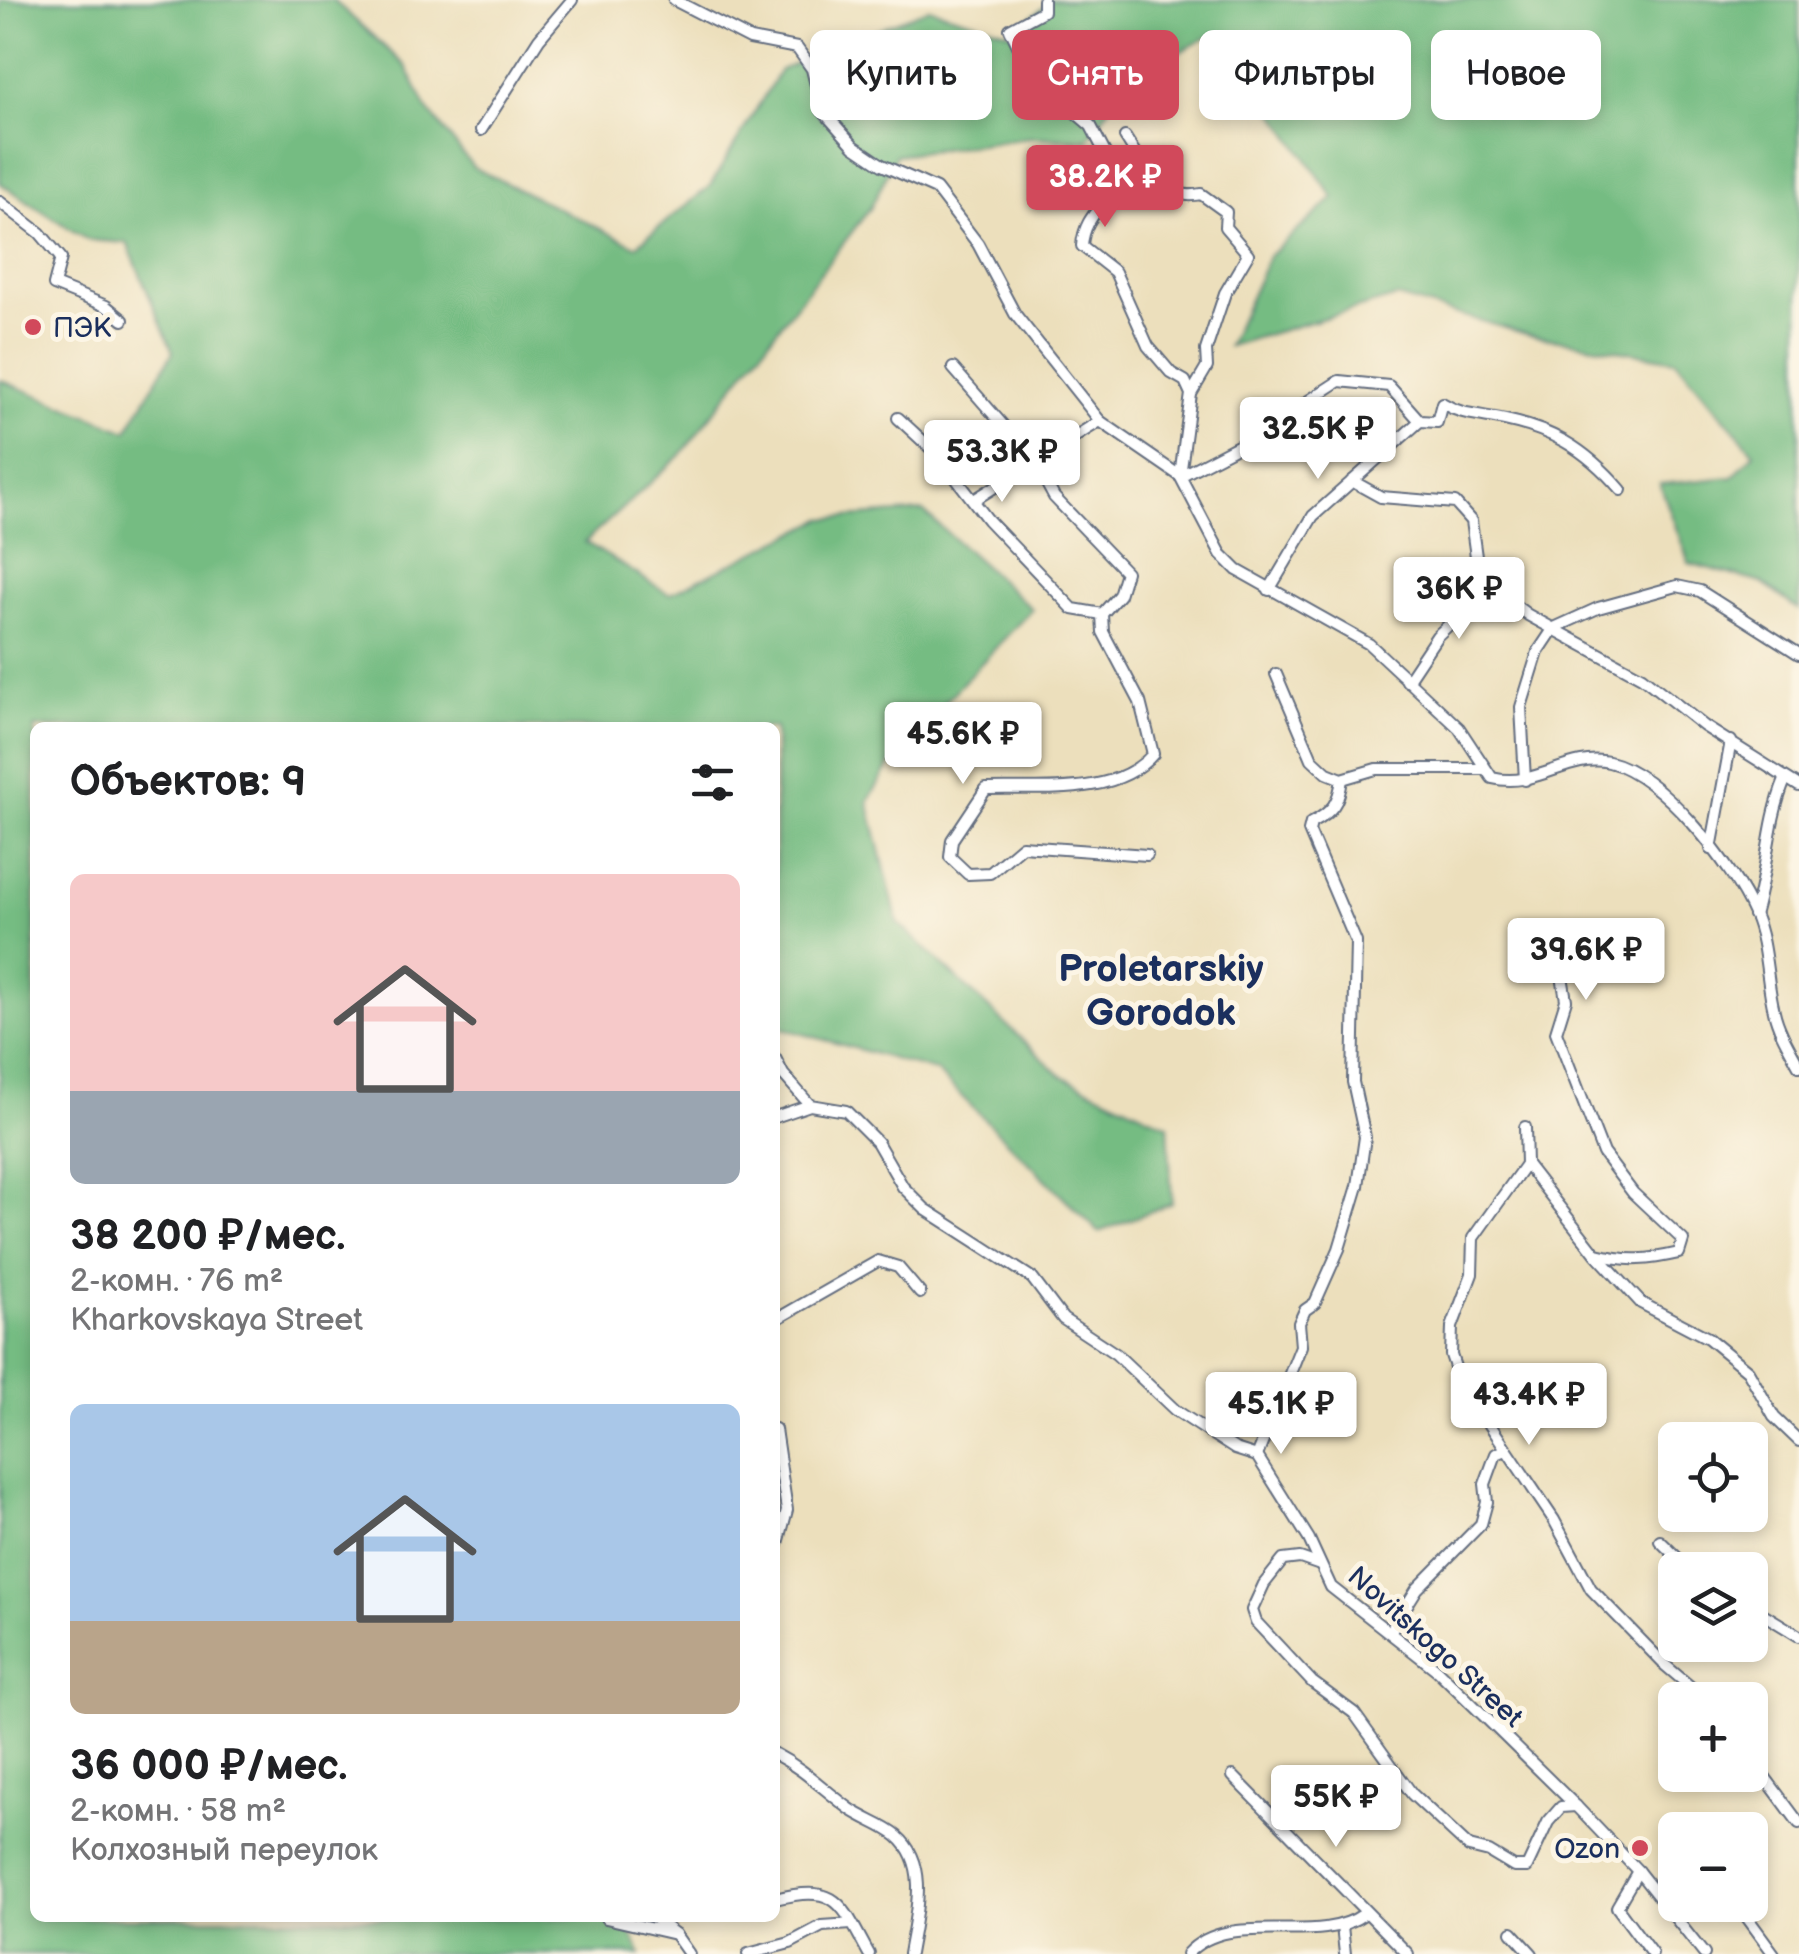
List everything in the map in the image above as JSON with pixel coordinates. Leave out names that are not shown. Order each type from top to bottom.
[{"type":"street","points":[[482,130],[539,39],[572,0]]},
{"type":"street","points":[[674,0],[750,39],[797,48],[812,69],[822,110],[854,146],[882,165],[936,190],[963,220],[1015,314],[1100,421],[1180,476],[1221,554],[1237,570],[1269,590],[1332,620],[1369,644],[1459,728],[1492,778],[1514,784],[1582,761],[1611,762],[1652,786],[1690,821],[1754,914],[1774,1016],[1799,1066]]},
{"type":"street","points":[[1044,0],[1043,11],[1010,28],[1023,56],[1043,74],[1070,113],[1091,126],[1118,178],[1113,190],[1094,208],[1083,230],[1082,246],[1115,272],[1148,346],[1171,373],[1185,381],[1191,394]]},
{"type":"street","points":[[1125,137],[1161,188],[1182,198],[1202,194],[1226,212],[1225,227],[1248,254],[1225,292],[1206,350],[1207,367],[1191,394],[1180,476]]},
{"type":"street","points":[[0,202],[40,233],[61,258],[54,284],[106,306],[123,320]]},
{"type":"street","points":[[952,368],[1035,462],[1054,497],[1126,572],[1119,596],[1102,614],[1103,632],[1140,702],[1153,754],[1144,764],[1106,784],[986,789],[952,840],[950,857],[968,874],[990,874],[1022,846],[1147,855]]},
{"type":"street","points":[[1180,476],[1242,444],[1339,381],[1389,386],[1420,421],[1436,422],[1442,403],[1459,414],[1554,432],[1563,444],[1584,451],[1620,490]]},
{"type":"street","points":[[898,418],[1073,609],[1102,614]]},
{"type":"street","points":[[974,500],[1100,421]]},
{"type":"street","points":[[1269,590],[1313,516],[1420,421]]},
{"type":"street","points":[[1352,481],[1381,497],[1455,503],[1471,521],[1479,578],[1528,616],[1642,677],[1773,767],[1785,780],[1799,786]]},
{"type":"street","points":[[1406,681],[1437,636],[1490,586]]},
{"type":"street","points":[[1525,780],[1521,706],[1538,652],[1554,628],[1598,608],[1677,586],[1700,591],[1799,654]]},
{"type":"street","points":[[1276,674],[1312,759],[1342,779]]},
{"type":"street","points":[[1712,848],[1731,741]]},
{"type":"street","points":[[1342,779],[1376,769],[1483,769]]},
{"type":"street","points":[[780,1116],[810,1105],[846,1111],[876,1142],[903,1187],[925,1209],[1032,1278],[1062,1319],[1116,1354],[1175,1410],[1235,1449],[1256,1456],[1301,1346],[1299,1323],[1304,1310],[1316,1303],[1339,1249],[1358,1186],[1366,1137],[1353,1082],[1356,942],[1309,831],[1311,822],[1328,814],[1339,799],[1342,779]]},
{"type":"street","points":[[1754,914],[1769,863],[1771,814],[1785,780]]},
{"type":"street","points":[[1561,970],[1566,1000],[1556,1032],[1603,1153],[1633,1193],[1683,1240],[1679,1252],[1652,1259],[1625,1262],[1596,1254]]},
{"type":"street","points":[[780,1069],[810,1105]]},
{"type":"street","points":[[1525,1127],[1526,1164],[1596,1254],[1641,1302],[1708,1338],[1748,1371],[1774,1417],[1799,1441]]},
{"type":"street","points":[[1526,1164],[1473,1238],[1472,1274],[1452,1327],[1451,1355],[1459,1379],[1554,1520],[1591,1589],[1685,1682]]},
{"type":"street","points":[[780,1317],[878,1261],[898,1267],[920,1293]]},
{"type":"street","points":[[1390,1632],[1417,1589],[1481,1524],[1488,1476],[1496,1454],[1506,1450]]},
{"type":"street","name":"Novitskogo Street","points":[[1256,1456],[1310,1539],[1331,1587],[1437,1670],[1576,1806],[1638,1871],[1704,1954]]},
{"type":"street","points":[[780,1460],[788,1510],[780,1537]]},
{"type":"street","points":[[1660,1541],[1671,1552]]},
{"type":"street","points":[[1320,1565],[1300,1558],[1284,1560],[1264,1584],[1252,1610],[1256,1622],[1312,1682],[1354,1713],[1412,1794],[1469,1847],[1489,1852],[1514,1867],[1527,1867],[1548,1822],[1561,1807],[1576,1806]]},
{"type":"street","points":[[1768,1617],[1799,1636]]},
{"type":"street","points":[[780,1757],[811,1774],[845,1805],[896,1836],[909,1851],[919,1880],[909,1954]]},
{"type":"street","points":[[1233,1776],[1320,1861],[1364,1914],[1408,1954]]},
{"type":"street","points":[[1768,1782],[1799,1823]]},
{"type":"street","points":[[1638,1871],[1617,1907],[1652,1954]]},
{"type":"street","points":[[780,1898],[804,1892],[824,1893],[844,1906],[869,1954]]},
{"type":"street","points":[[1187,1954],[1210,1938],[1342,1926],[1364,1914]]},
{"type":"street","points":[[623,1922],[675,1934]]},
{"type":"street","points":[[659,1922],[675,1934],[689,1954]]},
{"type":"street","points":[[1750,1922],[1774,1954]]},
{"type":"street","points":[[748,1954],[790,1943],[822,1926],[852,1924]]},
{"type":"street","points":[[1342,1926],[1345,1954]]},
{"type":"street","points":[[1512,1932],[1532,1954]]},
{"type":"green space","points":[[0,0],[333,0],[406,66],[426,107],[473,167],[636,246],[710,186],[780,70],[810,58],[810,120],[992,120],[992,30],[876,30],[929,8],[1012,33],[1012,120],[1101,120],[1087,140],[1031,137],[896,155],[871,207],[680,456],[585,542],[669,594],[823,519],[923,511],[1032,609],[898,752],[868,801],[898,923],[1060,1075],[1168,1125],[1172,1203],[1099,1232],[936,1071],[780,1027],[780,722],[30,722],[30,1922],[625,1922],[641,1954],[0,1954],[0,380],[127,431],[173,352],[127,243],[87,240],[0,183]]},
{"type":"green space","points":[[1051,0],[1799,0],[1799,610],[1762,583],[1689,563],[1660,484],[1733,477],[1754,453],[1676,360],[1530,335],[1397,297],[1228,346],[1269,256],[1334,198],[1279,120],[1411,120],[1411,30],[1199,30],[1199,42],[1179,52],[1179,30],[1016,30]]},
{"type":"place","name":"ПЭК","points":[[33,327]]},
{"type":"place","name":"Ozon","points":[[1640,1848]]},
{"type":"district","name":"Proletarskiy Gorodok","points":[[1161,990]]}]
